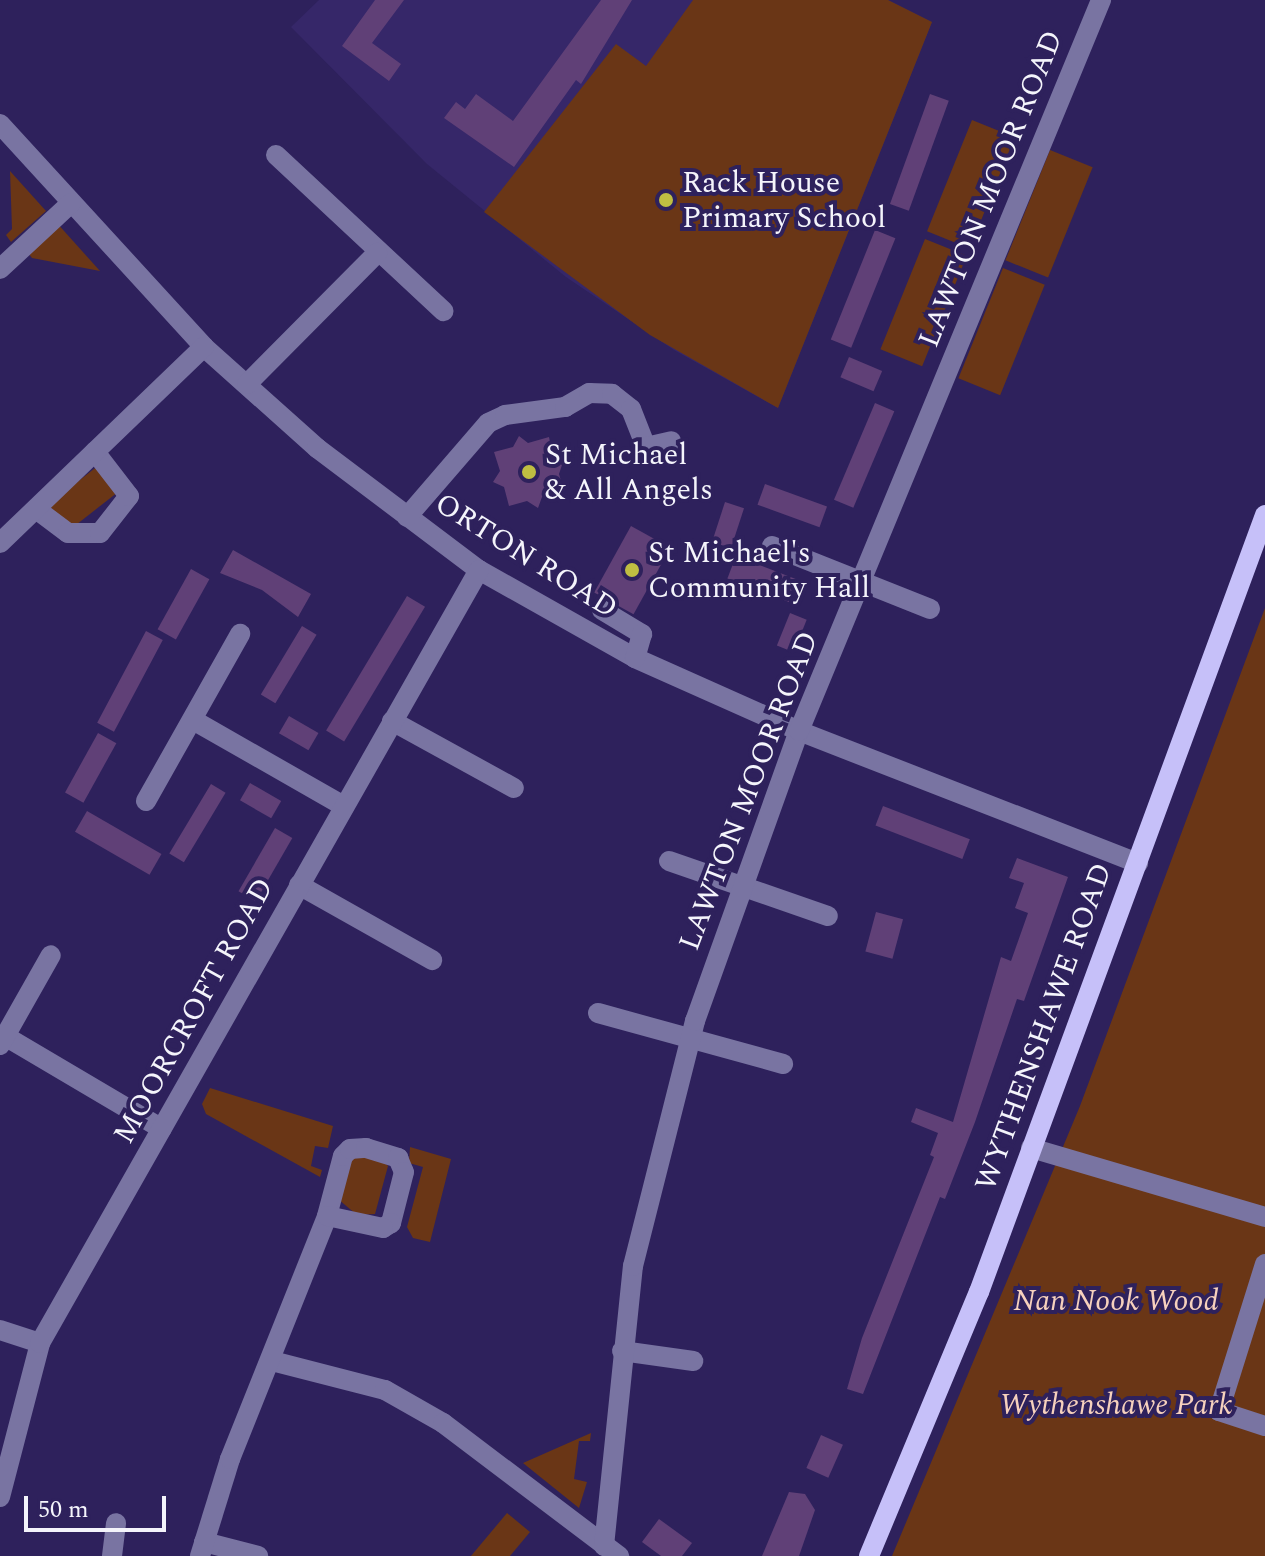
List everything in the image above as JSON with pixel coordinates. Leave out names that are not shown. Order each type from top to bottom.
[{"type":"main road","name":"WYTHENSHAWE ROAD","points":[[869,1556],[979,1292],[1265,515]]},
{"type":"street","name":"LAWTON MOOR ROAD","points":[[612,1551],[622,1351],[633,1266],[690,1038],[741,887],[799,731],[864,581],[1101,0]]},
{"type":"street","name":"ORTON ROAD","points":[[0,124],[204,347],[317,448],[479,570],[635,658],[799,731],[1138,863]]},
{"type":"street","points":[[276,155],[377,253],[443,311]]},
{"type":"street","points":[[0,269],[71,203]]},
{"type":"street","points":[[247,384],[377,253]]},
{"type":"street","points":[[0,543],[204,347]]},
{"type":"street","points":[[407,517],[488,423],[505,415],[565,407],[589,393],[612,394],[631,409],[646,447],[671,441]]},
{"type":"street","points":[[36,509],[68,533],[100,533],[129,496],[95,452]]},
{"type":"street","points":[[772,546],[930,609]]},
{"type":"street","name":"MOORCROFT ROAD","points":[[0,1497],[40,1343],[479,570]]},
{"type":"street","points":[[602,610],[642,634],[635,658]]},
{"type":"street","points":[[146,801],[240,634]]},
{"type":"street","points":[[193,720],[344,806]]},
{"type":"street","points":[[392,721],[514,788]]},
{"type":"street","points":[[669,861],[828,916]]},
{"type":"street","points":[[299,885],[432,960]]},
{"type":"street","points":[[51,955],[3,1041],[162,1129]]},
{"type":"street","points":[[598,1013],[783,1064]]},
{"type":"street","points":[[1031,1148],[1265,1217]]},
{"type":"street","points":[[258,1556],[202,1549],[230,1459],[272,1361],[327,1216],[343,1156],[350,1149],[380,1150],[398,1158],[404,1172],[391,1223],[383,1228],[327,1216]]},
{"type":"street","points":[[1265,1264],[1219,1411],[1265,1426]]},
{"type":"street","points":[[0,1330],[40,1343]]},
{"type":"street","points":[[622,1351],[693,1361]]},
{"type":"street","points":[[272,1361],[385,1390],[443,1423],[612,1551]]},
{"type":"street","points":[[112,1556],[116,1523]]},
{"type":"shaded area","name":"Rack House Primary School","points":[[319,0],[888,0],[932,22],[778,408],[674,350],[566,277],[427,164],[291,27]]},
{"type":"green space","name":"Rack House Primary School","points":[[693,0],[888,0],[932,22],[778,408],[650,335],[484,212],[616,44],[646,66]]},
{"type":"green space","points":[[972,120],[1015,137],[970,248],[927,231]]},
{"type":"green space","points":[[1050,150],[1093,167],[1048,278],[1005,260]]},
{"type":"green space","points":[[10,171],[46,211],[11,242],[6,235],[12,229]]},
{"type":"green space","points":[[56,222],[100,271],[32,258],[25,249]]},
{"type":"green space","points":[[925,239],[967,256],[922,366],[880,349]]},
{"type":"green space","points":[[1003,268],[1045,285],[1000,395],[958,378]]},
{"type":"green space","points":[[99,465],[119,491],[69,530],[49,504]]},
{"type":"green space","name":"Wythenshawe Park","points":[[1265,608],[1265,1556],[892,1556],[1080,1106]]},
{"type":"green space","points":[[210,1088],[333,1126],[328,1148],[315,1146],[311,1166],[322,1170],[320,1177],[206,1114],[202,1104]]},
{"type":"green space","points":[[410,1147],[451,1159],[430,1242],[413,1238],[407,1227],[423,1167],[409,1163]]},
{"type":"green space","points":[[350,1156],[379,1157],[388,1166],[375,1214],[357,1215],[338,1199]]},
{"type":"green space","points":[[591,1433],[590,1441],[579,1441],[574,1479],[587,1482],[579,1508],[523,1463]]},
{"type":"green space","points":[[507,1513],[530,1532],[510,1556],[471,1556]]},
{"type":"building","points":[[375,0],[404,0],[372,43],[401,64],[389,81],[342,46]]},
{"type":"building","points":[[601,0],[632,0],[581,84],[576,80],[514,167],[444,118],[456,102],[465,109],[476,94],[513,121]]},
{"type":"building","points":[[930,94],[949,101],[909,211],[890,204]]},
{"type":"building","points":[[875,230],[895,238],[851,348],[831,339]]},
{"type":"building","points":[[849,357],[882,371],[874,391],[840,377]]},
{"type":"building","points":[[875,403],[894,411],[853,508],[834,500]]},
{"type":"building","name":"St Michael & All Angels","points":[[519,436],[528,443],[549,437],[553,457],[563,462],[559,474],[564,491],[542,497],[538,508],[527,501],[509,506],[504,487],[493,482],[500,471],[494,452],[513,447]]},
{"type":"building","points":[[765,484],[827,507],[819,527],[757,505]]},
{"type":"building","points":[[725,502],[744,508],[731,548],[712,542]]},
{"type":"building","name":"St Michael's Community Hall","points":[[631,526],[670,548],[634,614],[594,592]]},
{"type":"building","points":[[233,550],[311,594],[298,617],[262,590],[220,573]]},
{"type":"building","points":[[736,556],[798,580],[789,602],[727,578]]},
{"type":"building","points":[[191,569],[209,579],[176,640],[158,629]]},
{"type":"building","points":[[407,596],[425,607],[344,741],[326,731]]},
{"type":"building","points":[[790,613],[807,620],[794,652],[777,645]]},
{"type":"building","points":[[302,626],[317,635],[275,703],[261,695]]},
{"type":"building","points":[[146,631],[163,640],[114,732],[97,723]]},
{"type":"building","points":[[289,716],[318,733],[308,750],[279,733]]},
{"type":"building","points":[[98,733],[116,743],[83,803],[65,792]]},
{"type":"building","points":[[250,783],[281,801],[271,818],[240,800]]},
{"type":"building","points":[[211,784],[226,793],[184,862],[169,853]]},
{"type":"building","points":[[883,806],[970,839],[962,859],[875,826]]},
{"type":"building","points":[[87,811],[161,854],[149,875],[75,832]]},
{"type":"building","points":[[275,828],[292,838],[256,901],[238,891]]},
{"type":"building","points":[[1017,858],[1068,877],[1024,1001],[1017,999],[945,1199],[940,1197],[863,1394],[847,1389],[862,1338],[934,1157],[930,1155],[938,1133],[911,1122],[916,1108],[953,1122],[1001,957],[1011,961],[1028,913],[1015,908],[1024,883],[1009,878]]},
{"type":"building","points":[[876,912],[903,919],[892,959],[865,952]]},
{"type":"building","points":[[821,1435],[843,1445],[828,1478],[806,1468]]},
{"type":"building","points":[[789,1492],[805,1494],[815,1510],[799,1556],[762,1556]]},
{"type":"building","points":[[659,1519],[692,1543],[682,1556],[661,1556],[642,1542]]},
{"type":"place","name":"Rack House Primary School","points":[[666,200]]},
{"type":"place","name":"St Michael & All Angels","points":[[529,472]]},
{"type":"place","name":"St Michael's Community Hall","points":[[632,570]]},
{"type":"park label","name":"Nan Nook Wood","points":[[1116,1301]]}]
